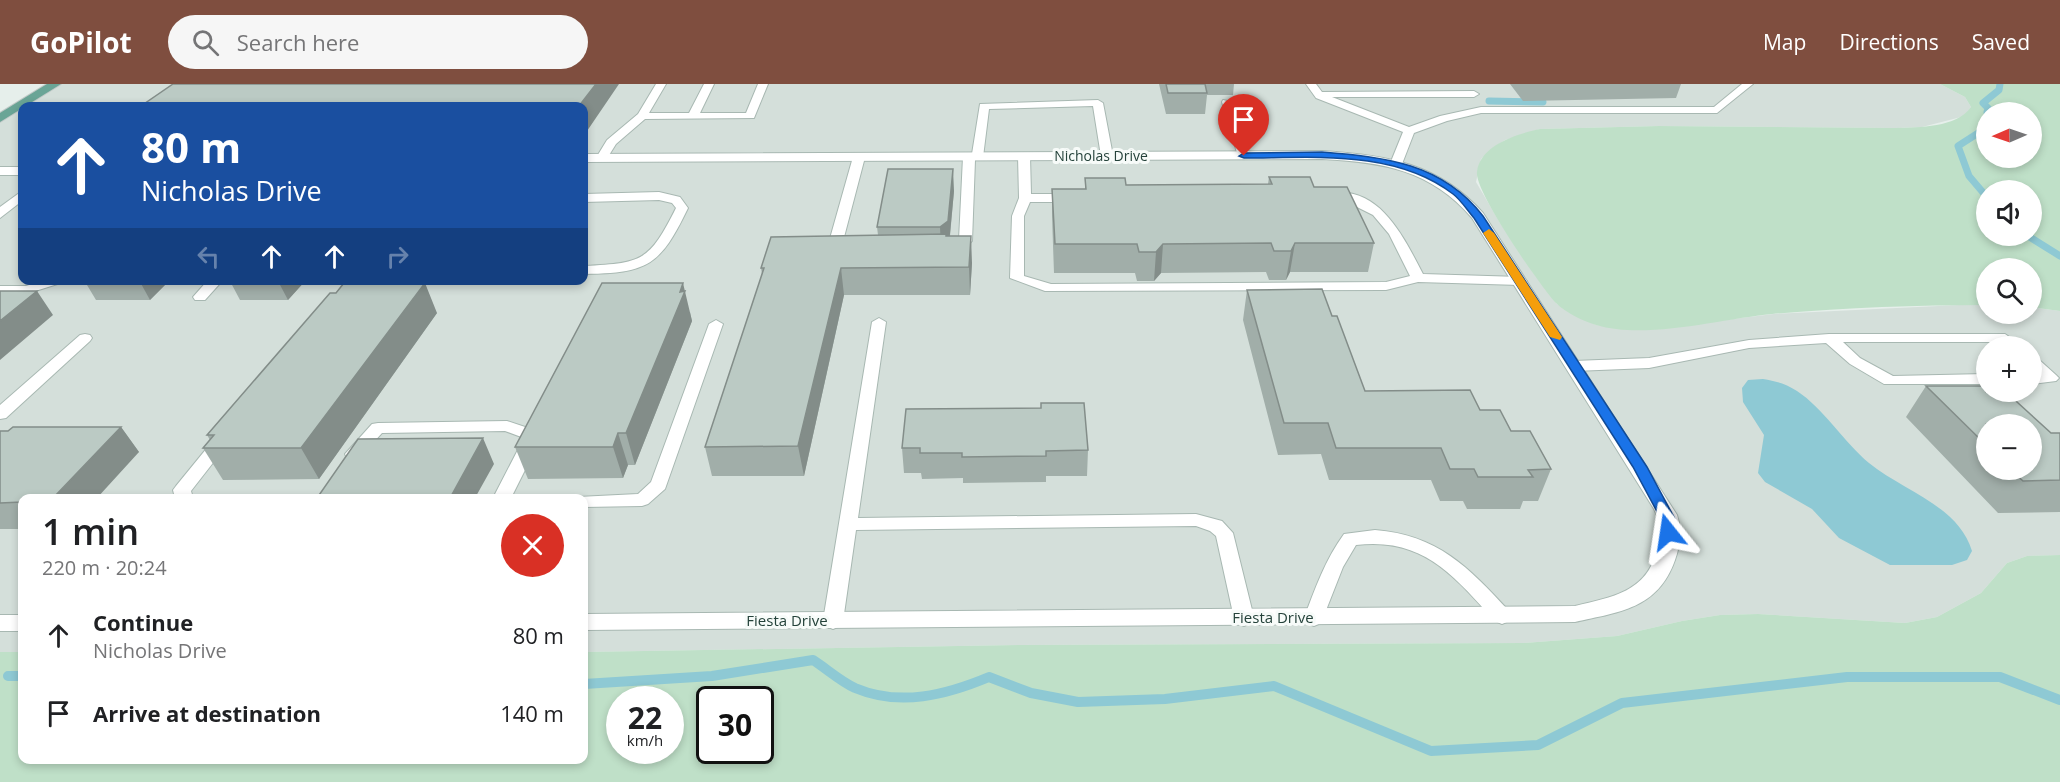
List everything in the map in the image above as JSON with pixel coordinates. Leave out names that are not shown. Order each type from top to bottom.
[{"type":"main road","points":[[25,102],[55,84]]},
{"type":"main road","points":[[0,117],[18,106]]},
{"type":"street","name":"Nicholas Drive","points":[[588,158],[1350,156],[1396,164],[1441,181],[1469,204],[1544,319]]},
{"type":"street","points":[[0,171],[18,171]]},
{"type":"street","name":"Fiesta Drive","points":[[588,622],[1502,616],[1575,614],[1613,605],[1645,591],[1660,569],[1669,546],[1668,519],[1655,493],[1544,319]]},
{"type":"street","points":[[0,623],[18,623]]},
{"type":"lane","points":[[602,158],[612,142],[642,116],[661,84]]},
{"type":"lane","points":[[692,117],[709,84]]},
{"type":"lane","points":[[642,116],[750,116],[763,84]]},
{"type":"lane","points":[[1311,84],[1318,94],[1409,131],[1444,118],[1481,110],[1608,112],[1717,110],[1748,84]]},
{"type":"lane","points":[[1318,94],[1471,89],[1481,110]]},
{"type":"lane","points":[[1227,102],[1244,156]]},
{"type":"lane","points":[[935,256],[945,256],[965,241],[973,156],[984,106],[1098,104],[1107,156]]},
{"type":"lane","points":[[1396,164],[1409,131]]},
{"type":"lane","points":[[1024,156],[1025,198],[1018,216],[1017,278],[1050,288],[1386,286],[1418,278],[1520,281]]},
{"type":"lane","points":[[859,157],[836,242],[849,256],[860,256]]},
{"type":"lane","points":[[588,198],[659,196],[676,200],[682,208],[664,246],[651,258],[626,269],[588,270]]},
{"type":"lane","points":[[1323,197],[1362,201],[1386,219],[1418,278]]},
{"type":"lane","points":[[1025,198],[1084,198]]},
{"type":"lane","points":[[0,214],[18,202]]},
{"type":"lane","points":[[0,290],[26,290],[44,285]]},
{"type":"lane","points":[[200,297],[211,285]]},
{"type":"lane","points":[[833,621],[879,322]]},
{"type":"lane","points":[[588,501],[642,500],[659,484],[716,324]]},
{"type":"lane","points":[[0,414],[85,338]]},
{"type":"lane","points":[[1574,366],[1649,363],[1749,344],[1829,338],[1976,338]]},
{"type":"lane","points":[[1829,338],[1855,361],[1890,381],[1976,379]]},
{"type":"lane","points":[[2042,370],[2051,378],[2042,378]]},
{"type":"lane","points":[[341,470],[378,429],[507,426],[534,436],[504,494]]},
{"type":"lane","points":[[183,494],[182,490],[234,427]]},
{"type":"lane","points":[[848,524],[1196,520],[1216,526],[1224,533],[1244,618]]},
{"type":"lane","points":[[1314,618],[1328,578],[1350,539],[1381,536],[1406,539],[1439,555],[1458,568],[1502,616]]},
{"type":"shaded area","points":[[53,84],[1940,84],[1965,97],[1971,107],[1965,116],[1922,127],[1895,128],[1659,126],[1540,129],[1505,140],[1493,148],[1481,159],[1476,182],[1500,223],[1557,304],[1596,325],[1641,330],[1774,314],[1959,305],[1976,305],[1976,324],[2042,324],[2042,309],[2060,311],[2060,555],[2027,556],[2007,563],[1981,593],[1937,617],[1905,623],[1758,614],[1720,615],[1617,636],[1523,643],[1020,645],[588,652],[588,494],[18,494],[18,652],[0,652],[0,116],[18,105],[18,285],[588,285],[588,102],[23,102]]},
{"type":"green space","points":[[1940,84],[2060,84],[2060,311],[2042,309],[2042,258],[1976,258],[1976,305],[1879,307],[1772,314],[1660,329],[1616,329],[1596,325],[1565,310],[1548,293],[1496,217],[1479,182],[1477,172],[1485,155],[1492,148],[1521,134],[1540,129],[1659,126],[1895,128],[1947,123],[1964,114],[1971,107],[1965,97]]},
{"type":"green space","points":[[2060,555],[2060,782],[0,782],[0,652],[18,652],[18,764],[588,764],[588,652],[1020,645],[1523,643],[1617,636],[1720,615],[1758,614],[1905,623],[1937,617],[1981,593],[2007,563],[2027,556]]},
{"type":"water","points":[[1763,379],[1789,386],[1807,398],[1869,463],[1942,510],[1965,535],[1972,551],[1967,560],[1952,565],[1890,565],[1839,538],[1812,509],[1765,482],[1758,473],[1764,435],[1743,402],[1742,388],[1748,380]]},
{"type":"building","points":[[173,84],[596,84],[582,102],[147,102]]},
{"type":"building","points":[[1166,84],[1205,84],[1207,93],[1168,93]]},
{"type":"building","points":[[888,169],[953,169],[948,221],[940,227],[877,227]]},
{"type":"building","points":[[1269,177],[1310,177],[1314,187],[1347,187],[1374,243],[1295,243],[1291,251],[1274,251],[1271,243],[1163,244],[1156,252],[1139,252],[1137,244],[1055,244],[1052,189],[1086,189],[1085,178],[1125,178],[1126,185],[1272,184]]},
{"type":"building","points":[[946,234],[946,236],[971,236],[969,267],[841,268],[798,446],[705,447],[764,268],[761,268],[771,237]]},
{"type":"building","points":[[602,283],[683,283],[680,292],[685,291],[626,433],[618,433],[613,447],[515,447]]},
{"type":"building","points":[[342,285],[423,285],[301,448],[203,448],[214,435],[207,435],[330,293],[336,293]]},
{"type":"building","points":[[1322,289],[1332,316],[1337,316],[1365,391],[1470,390],[1480,410],[1500,410],[1511,431],[1530,431],[1551,469],[1528,470],[1533,477],[1478,477],[1474,469],[1450,469],[1441,448],[1336,448],[1328,423],[1284,423],[1247,290]]},
{"type":"building","points":[[0,291],[37,291],[0,321]]},
{"type":"building","points":[[1926,386],[1976,386],[1976,402],[2017,402],[2030,414],[1976,414],[1976,435]]},
{"type":"building","points":[[1041,403],[1084,403],[1088,450],[1046,451],[1046,456],[962,457],[962,453],[920,453],[920,448],[902,448],[906,409],[1041,408]]},
{"type":"building","points":[[2042,425],[2051,433],[2060,433],[2060,480],[2023,481],[2042,480]]},
{"type":"building","points":[[13,427],[121,427],[57,494],[18,494],[18,502],[0,503],[0,431],[8,431]]},
{"type":"building","points":[[483,438],[452,494],[320,494],[358,439]]},
{"type":"waterway","points":[[1984,102],[1999,90],[2000,84]]},
{"type":"waterway","points":[[1489,101],[1543,102]]},
{"type":"waterway","points":[[1976,134],[1958,146],[1969,176],[1976,184]]},
{"type":"waterway","points":[[2042,245],[2060,256]]},
{"type":"waterway","points":[[588,684],[712,676],[813,660],[855,688],[872,694],[906,698],[956,689],[989,677],[1031,693],[1078,702],[1165,699],[1274,686],[1431,751],[1538,745],[1622,703],[1847,677],[2000,677],[2060,700]]},
{"type":"waterway","points":[[8,676],[18,676]]},
{"type":"slow traffic","points":[[1489,233],[1556,337]]},
{"type":"route","points":[[1244,156],[1322,155],[1376,159],[1412,168],[1441,181],[1456,192],[1478,216],[1640,467],[1668,519],[1668,532]]}]
